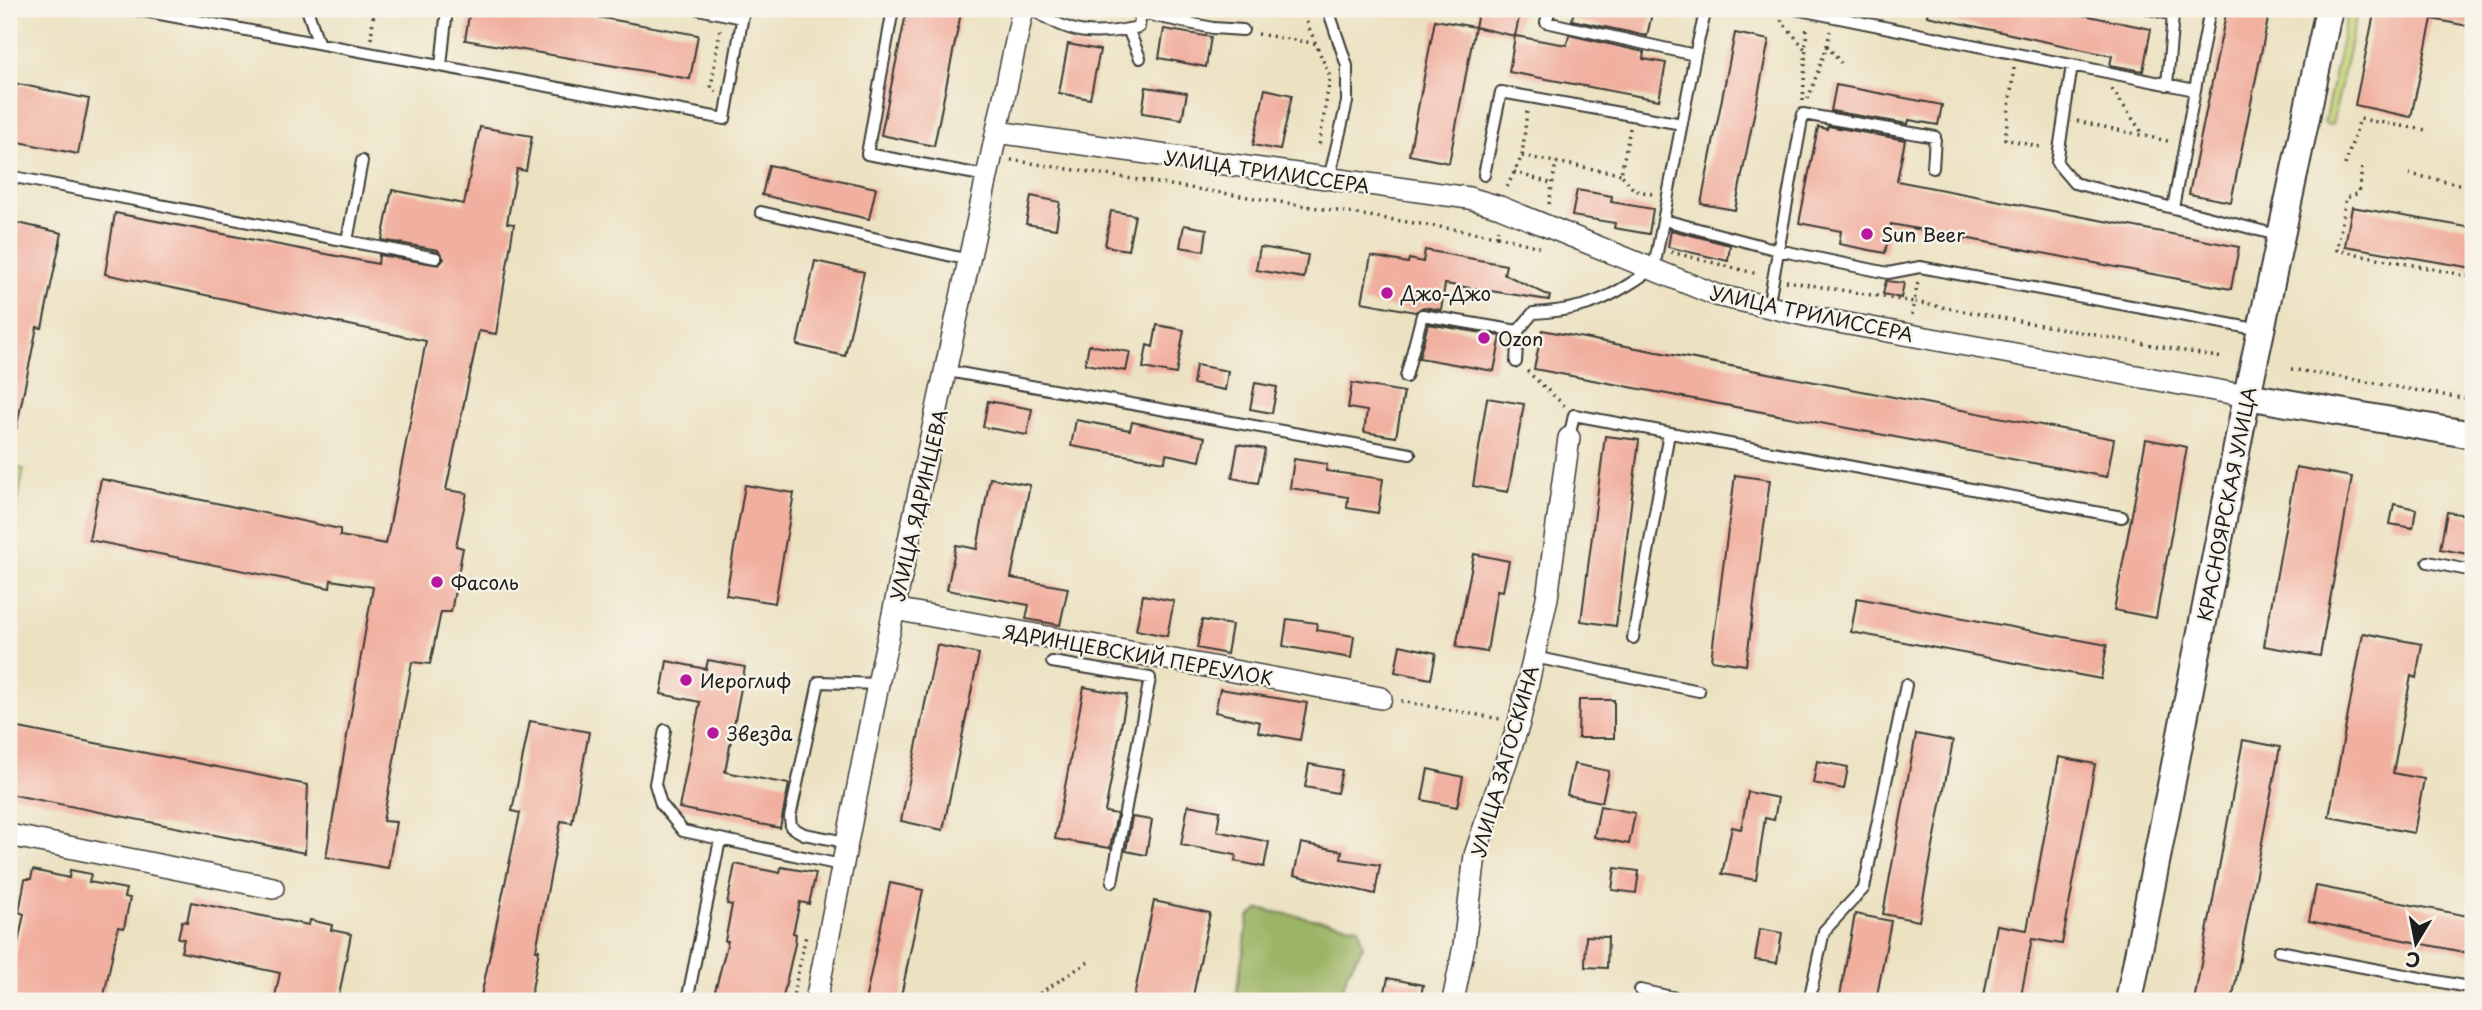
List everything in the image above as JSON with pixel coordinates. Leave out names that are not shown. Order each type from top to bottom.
[{"type":"street","name":"УЛИЦА ЯДРИНЦЕВА","points":[[816,1001],[878,684],[1023,9]]},
{"type":"street","name":"КРАСНОЯРСКАЯ УЛИЦА","points":[[2129,1001],[2261,330],[2329,9]]},
{"type":"street","name":"УЛИЦА ТРИЛИССЕРА","points":[[997,132],[1479,201],[1656,259],[1716,295],[1908,334],[2473,435]]},
{"type":"street","name":"УЛИЦА ЗАГОСКИНА","points":[[1453,1001],[1464,946],[1475,855],[1519,723],[1547,597],[1569,438]]},
{"type":"street","name":"ЯДРИНЦЕВСКИЙ ПЕРЕУЛОК","points":[[894,609],[1381,698]]},
{"type":"street","points":[[9,835],[273,888]]},
{"type":"lane","points":[[132,9],[725,119],[743,13],[698,9]]},
{"type":"lane","points":[[441,65],[447,9]]},
{"type":"lane","points":[[893,9],[867,154],[986,176]]},
{"type":"lane","points":[[1032,9],[1063,29],[1110,33],[1139,27],[1141,11],[1213,28],[1243,30]]},
{"type":"lane","points":[[1328,9],[1347,66],[1347,102],[1329,180]]},
{"type":"lane","points":[[1550,9],[1546,22],[1695,55]]},
{"type":"lane","points":[[1516,362],[1518,331],[1532,313],[1570,311],[1597,303],[1656,259],[1706,9]]},
{"type":"lane","points":[[1795,9],[2195,90]]},
{"type":"lane","points":[[2149,9],[2173,15],[2166,85]]},
{"type":"lane","points":[[2173,208],[2210,9]]},
{"type":"lane","points":[[311,12],[318,43]]},
{"type":"lane","points":[[1128,29],[1140,58]]},
{"type":"lane","points":[[2072,65],[2057,163],[2074,183],[2281,236]]},
{"type":"lane","points":[[1484,174],[1501,92],[1682,124]]},
{"type":"lane","points":[[1768,307],[1803,114],[1935,137],[1933,168]]},
{"type":"lane","points":[[347,241],[362,161]]},
{"type":"lane","points":[[9,176],[436,258]]},
{"type":"lane","points":[[761,212],[969,260]]},
{"type":"lane","points":[[1664,220],[1778,250],[1888,273],[1920,267],[2261,330]]},
{"type":"lane","points":[[1406,377],[1422,315],[1518,331]]},
{"type":"lane","points":[[947,371],[1410,454]]},
{"type":"lane","points":[[1569,438],[1574,415],[2122,517]]},
{"type":"lane","points":[[1633,638],[1669,433]]},
{"type":"lane","points":[[2428,562],[2473,571]]},
{"type":"lane","points":[[1534,657],[1699,691]]},
{"type":"lane","points":[[1052,662],[1150,678],[1112,882]]},
{"type":"lane","points":[[846,842],[804,834],[791,827],[790,817],[819,682],[878,684]]},
{"type":"lane","points":[[1809,1001],[1824,931],[1864,888],[1906,685]]},
{"type":"lane","points":[[665,730],[655,784],[661,804],[683,831],[841,865]]},
{"type":"lane","points":[[687,1001],[720,840]]},
{"type":"lane","points":[[2279,951],[2473,988]]},
{"type":"lane","points":[[1640,990],[1690,1001]]},
{"type":"path","points":[[370,52],[374,9]]},
{"type":"path","points":[[1301,9],[1330,77],[1319,151]]},
{"type":"path","points":[[1772,9],[1806,51]]},
{"type":"path","points":[[1803,114],[1808,12]]},
{"type":"path","points":[[1243,30],[1300,44],[1318,44]]},
{"type":"path","points":[[1803,114],[1827,46],[1842,63]]},
{"type":"path","points":[[2016,54],[2005,139],[2059,152]]},
{"type":"path","points":[[2100,71],[2144,136]]},
{"type":"path","points":[[1504,192],[1521,156],[1529,97]]},
{"type":"path","points":[[1621,174],[1632,115]]},
{"type":"path","points":[[2064,118],[2185,145]]},
{"type":"path","points":[[2345,165],[2360,119],[2426,130]]},
{"type":"path","points":[[1521,156],[1621,174],[1634,190],[1668,198]]},
{"type":"path","points":[[1548,210],[1556,162]]},
{"type":"path","points":[[2362,168],[2359,193],[2346,198],[2337,250],[2473,277]]},
{"type":"path","points":[[1514,172],[1553,184]]},
{"type":"path","points":[[2409,174],[2473,187]]},
{"type":"path","points":[[1656,259],[2223,358]]},
{"type":"path","points":[[1908,334],[1914,302]]},
{"type":"path","points":[[1516,362],[1574,415]]},
{"type":"path","points":[[2291,369],[2473,400]]},
{"type":"path","points":[[1381,698],[1519,723]]},
{"type":"path","points":[[1028,1001],[1088,962]]},
{"type":"green space","points":[[2348,9],[2358,9],[2332,125],[2324,124]]},
{"type":"green space","points":[[9,466],[24,469],[9,543]]},
{"type":"green space","points":[[1259,909],[1359,927],[1363,946],[1347,973],[1343,989],[1351,1001],[1235,1001],[1249,917]]},
{"type":"building","points":[[470,9],[553,9],[698,35],[690,79],[465,40]]},
{"type":"building","points":[[907,9],[940,9],[961,13],[934,146],[881,135]]},
{"type":"building","points":[[1479,9],[1521,9],[1515,36],[1475,27]]},
{"type":"building","points":[[1574,9],[1653,9],[1647,36],[1572,20]]},
{"type":"building","points":[[1928,9],[2055,9],[2151,29],[2143,71],[2110,65],[2112,56],[1927,16]]},
{"type":"building","points":[[2227,9],[2270,9],[2231,202],[2189,194]]},
{"type":"building","points":[[2375,9],[2473,9],[2473,27],[2432,19],[2411,117],[2355,105]]},
{"type":"building","points":[[1435,20],[1475,27],[1449,163],[1409,155]]},
{"type":"building","points":[[1164,29],[1211,37],[1206,67],[1159,58]]},
{"type":"building","points":[[1735,33],[1769,40],[1735,210],[1701,204]]},
{"type":"building","points":[[1569,35],[1644,52],[1643,59],[1666,63],[1659,100],[1509,72],[1515,36],[1567,45]]},
{"type":"building","points":[[1068,44],[1100,50],[1090,99],[1059,93]]},
{"type":"building","points":[[9,82],[89,99],[78,154],[9,140]]},
{"type":"building","points":[[1836,85],[1942,105],[1938,125],[1909,120],[1908,124],[1831,111]]},
{"type":"building","points":[[1146,87],[1187,93],[1182,119],[1142,113]]},
{"type":"building","points":[[1265,89],[1292,95],[1280,150],[1253,145]]},
{"type":"building","points":[[1828,126],[1905,140],[1897,181],[2239,247],[2231,289],[1891,224],[1885,253],[1839,244],[1841,231],[1799,223],[1818,127],[1827,129]]},
{"type":"building","points":[[480,127],[532,136],[526,171],[517,169],[507,223],[514,224],[496,334],[479,331],[446,490],[467,493],[456,546],[463,548],[451,612],[441,612],[430,664],[412,662],[383,821],[396,822],[388,868],[326,857],[373,587],[331,580],[330,588],[89,540],[101,479],[340,529],[340,536],[386,544],[426,341],[105,274],[115,213],[378,264],[379,255],[439,265],[444,259],[438,250],[382,240],[392,190],[464,204]]},
{"type":"building","points":[[769,165],[876,188],[869,219],[762,195]]},
{"type":"building","points":[[1577,190],[1612,196],[1611,202],[1653,209],[1649,234],[1614,228],[1615,223],[1572,216]]},
{"type":"building","points":[[1031,196],[1060,202],[1056,229],[1026,224]]},
{"type":"building","points":[[2352,207],[2473,228],[2473,268],[2345,246]]},
{"type":"building","points":[[1111,211],[1135,215],[1128,250],[1105,246]]},
{"type":"building","points":[[9,221],[62,233],[42,328],[37,327],[16,430],[9,429]]},
{"type":"building","points":[[1184,225],[1207,229],[1204,251],[1180,247]]},
{"type":"building","points":[[1671,230],[1730,245],[1728,261],[1668,247]]},
{"type":"building","points":[[1260,247],[1308,255],[1304,278],[1256,270]]},
{"type":"building","points":[[1425,250],[1506,265],[1504,274],[1550,296],[1549,300],[1445,284],[1441,310],[1423,307],[1415,312],[1362,302],[1371,256],[1408,263],[1409,259],[1423,262]]},
{"type":"building","points":[[815,261],[864,272],[845,356],[797,345]]},
{"type":"building","points":[[1886,281],[1904,283],[1901,298],[1883,294]]},
{"type":"building","points":[[1428,324],[1501,336],[1494,371],[1419,358]]},
{"type":"building","points":[[1157,325],[1184,330],[1176,374],[1143,368],[1147,345],[1153,347]]},
{"type":"building","points":[[1542,330],[2114,439],[2107,477],[1534,369]]},
{"type":"building","points":[[1089,345],[1130,352],[1126,371],[1085,364]]},
{"type":"building","points":[[1196,365],[1228,371],[1225,390],[1193,384]]},
{"type":"building","points":[[1255,383],[1277,387],[1272,413],[1250,409]]},
{"type":"building","points":[[1352,383],[1404,392],[1396,437],[1364,432],[1367,411],[1348,408]]},
{"type":"building","points":[[1487,398],[1524,404],[1508,492],[1473,486]]},
{"type":"building","points":[[988,401],[1032,409],[1027,435],[983,427]]},
{"type":"building","points":[[1076,420],[1130,430],[1132,422],[1205,437],[1200,461],[1166,454],[1165,462],[1071,446]]},
{"type":"building","points":[[1605,436],[1639,440],[1616,626],[1581,621]]},
{"type":"building","points":[[2146,439],[2187,447],[2156,618],[2114,610]]},
{"type":"building","points":[[1238,444],[1265,449],[1258,483],[1232,478]]},
{"type":"building","points":[[1294,459],[1327,464],[1326,471],[1383,479],[1378,513],[1347,508],[1348,497],[1290,488]]},
{"type":"building","points":[[2296,467],[2352,477],[2320,656],[2264,646]]},
{"type":"building","points":[[1735,475],[1770,480],[1746,665],[1711,660]]},
{"type":"building","points":[[990,478],[1030,485],[1011,578],[1068,588],[1060,625],[1026,619],[1029,605],[947,590],[956,545],[977,549]]},
{"type":"building","points":[[745,485],[794,493],[775,603],[726,595]]},
{"type":"building","points":[[2394,504],[2416,509],[2413,528],[2390,524]]},
{"type":"building","points":[[2447,512],[2473,516],[2473,555],[2440,549]]},
{"type":"building","points":[[1474,554],[1509,561],[1503,591],[1497,590],[1487,652],[1456,647]]},
{"type":"building","points":[[1143,595],[1174,601],[1167,636],[1136,630]]},
{"type":"building","points":[[1857,598],[2107,645],[2101,679],[1851,632]]},
{"type":"building","points":[[1287,619],[1317,623],[1316,630],[1354,636],[1351,658],[1283,646]]},
{"type":"building","points":[[1202,620],[1232,625],[1227,654],[1197,648]]},
{"type":"building","points":[[2363,633],[2422,644],[2416,678],[2411,676],[2393,773],[2424,779],[2414,833],[2329,817]]},
{"type":"building","points":[[937,645],[979,654],[943,830],[901,821]]},
{"type":"building","points":[[1400,645],[1436,653],[1431,679],[1395,672]]},
{"type":"building","points":[[708,660],[745,667],[725,772],[789,784],[780,828],[679,808],[700,702],[661,694],[667,661],[706,669]]},
{"type":"building","points":[[1084,687],[1127,695],[1105,812],[1117,814],[1110,848],[1055,839]]},
{"type":"building","points":[[1220,689],[1307,703],[1300,740],[1258,732],[1260,722],[1215,712]]},
{"type":"building","points":[[1579,700],[1614,700],[1614,738],[1578,738]]},
{"type":"building","points":[[530,721],[589,732],[572,823],[561,821],[536,950],[539,950],[530,1001],[480,1001],[520,813],[512,811]]},
{"type":"building","points":[[14,727],[308,785],[305,853],[9,794],[9,749]]},
{"type":"building","points":[[1916,734],[1953,741],[1919,921],[1883,914]]},
{"type":"building","points":[[2243,740],[2280,747],[2232,1001],[2194,1001]]},
{"type":"building","points":[[2059,757],[2095,764],[2062,944],[2032,939],[2020,1001],[1983,1001],[1997,925],[2027,930]]},
{"type":"building","points":[[1817,761],[1848,767],[1844,789],[1813,783]]},
{"type":"building","points":[[1309,764],[1342,770],[1337,793],[1305,787]]},
{"type":"building","points":[[1574,764],[1609,771],[1602,802],[1567,795]]},
{"type":"building","points":[[1428,769],[1463,777],[1457,807],[1422,800]]},
{"type":"building","points":[[1748,792],[1778,798],[1774,820],[1765,818],[1756,880],[1722,874],[1732,827],[1741,829]]},
{"type":"building","points":[[1188,805],[1220,811],[1217,831],[1269,842],[1264,867],[1235,861],[1236,855],[1181,845]]},
{"type":"building","points":[[1600,806],[1635,813],[1629,844],[1594,837]]},
{"type":"building","points":[[1132,817],[1152,820],[1146,855],[1126,851]]},
{"type":"building","points":[[1301,843],[1342,851],[1341,859],[1380,865],[1375,894],[1294,875]]},
{"type":"building","points":[[735,864],[780,873],[781,867],[816,873],[809,904],[800,902],[793,933],[796,934],[795,944],[782,1001],[716,1001],[717,995],[714,995],[728,941],[725,941],[732,905],[727,904]]},
{"type":"building","points":[[1615,868],[1639,871],[1636,893],[1612,890]]},
{"type":"building","points":[[33,870],[69,878],[70,870],[91,874],[89,882],[126,889],[124,897],[130,898],[124,928],[118,927],[103,1001],[9,1001],[9,961],[14,962],[24,914],[19,912],[25,879],[31,879]]},
{"type":"building","points":[[890,883],[923,890],[900,1001],[865,1001]]},
{"type":"building","points":[[2316,886],[2473,917],[2473,954],[2309,921]]},
{"type":"building","points":[[1154,901],[1210,913],[1192,1001],[1133,1001]]},
{"type":"building","points":[[191,902],[309,925],[310,920],[332,925],[331,930],[351,934],[338,1001],[274,1001],[280,973],[181,952],[184,939],[178,938],[182,921],[187,922]]},
{"type":"building","points":[[1855,914],[1891,921],[1876,1001],[1839,1001]]},
{"type":"building","points":[[1760,929],[1782,933],[1777,963],[1755,960]]},
{"type":"building","points":[[1586,936],[1608,937],[1607,968],[1585,967]]},
{"type":"building","points":[[1388,978],[1423,985],[1420,1001],[1383,1001]]},
{"type":"place","name":"Sun Beer","points":[[1867,234]]},
{"type":"place","name":"Джо-Джо","points":[[1387,293]]},
{"type":"place","name":"Ozon","points":[[1484,338]]},
{"type":"place","name":"Фасоль","points":[[437,582]]},
{"type":"place","name":"Иероглиф","points":[[686,680]]},
{"type":"place","name":"Звезда","points":[[713,733]]}]
